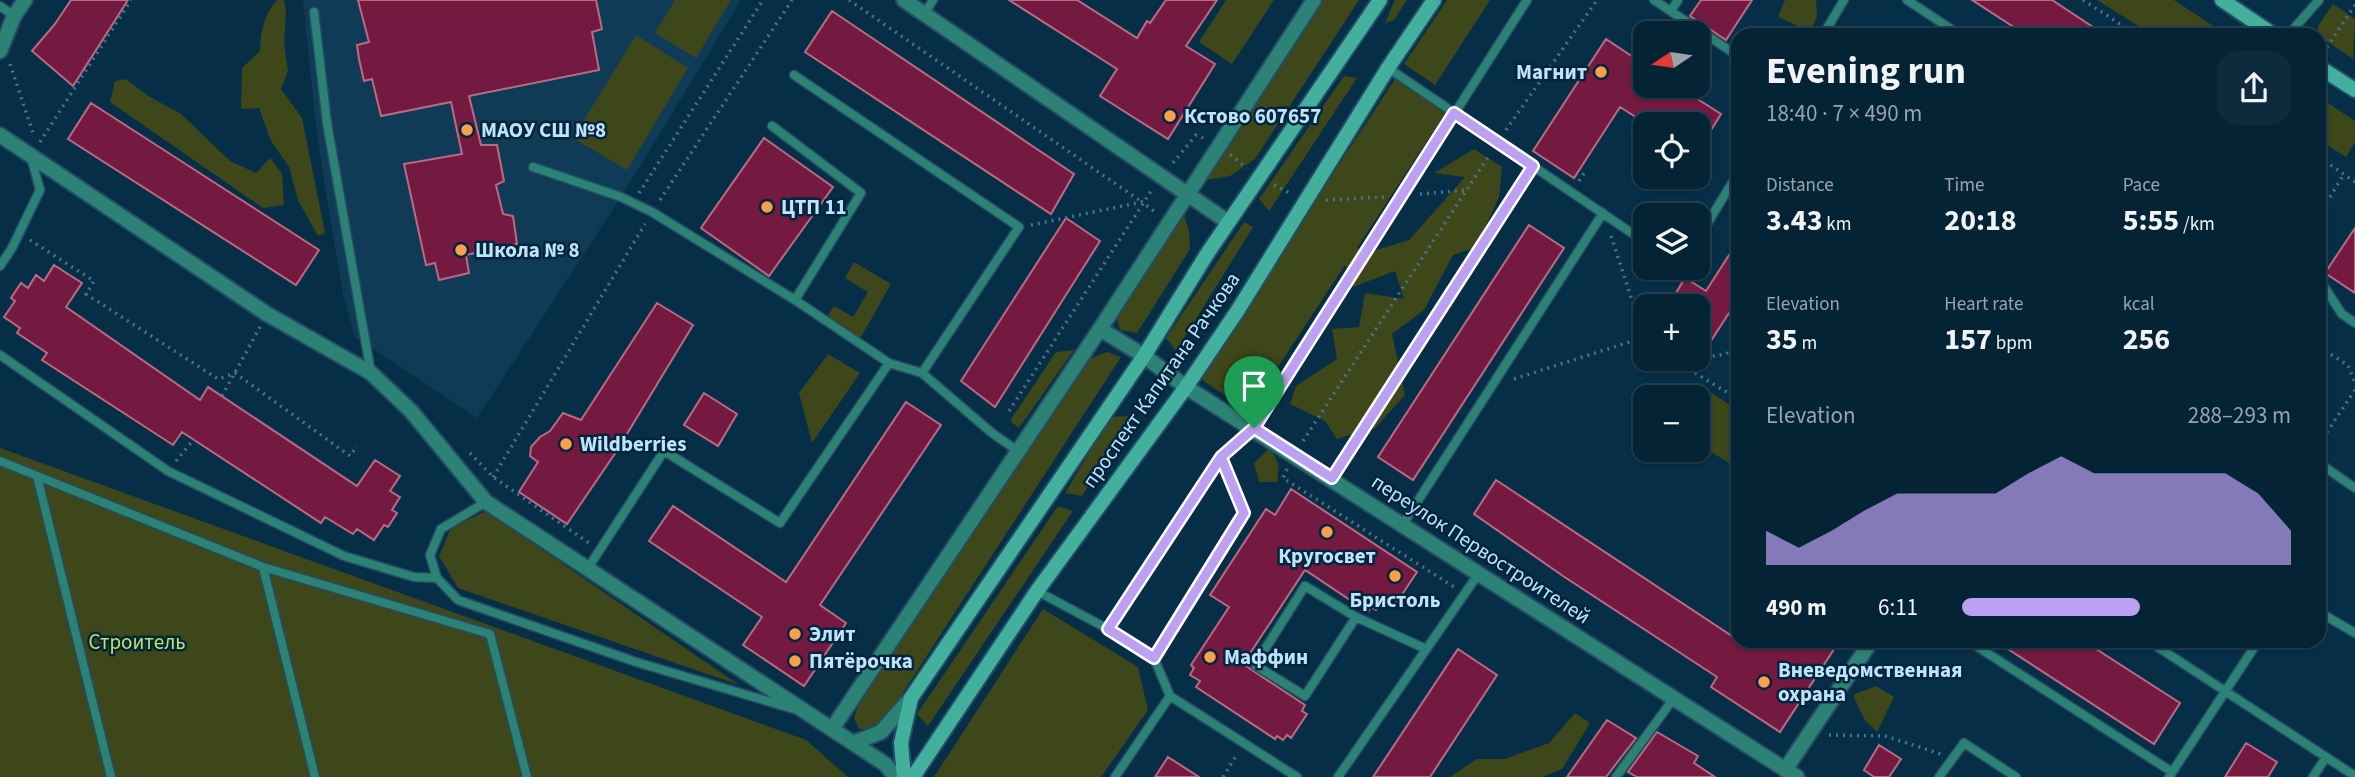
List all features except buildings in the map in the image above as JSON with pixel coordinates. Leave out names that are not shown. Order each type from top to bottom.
[{"type":"street","points":[[0,51],[25,0]]},
{"type":"street","points":[[904,0],[1228,222]]},
{"type":"street","points":[[832,729],[1100,328],[1314,0]]},
{"type":"street","points":[[853,743],[881,732],[911,698],[1144,356],[1228,222],[1380,0]]},
{"type":"street","name":"проспект Капитана Рачкова","points":[[913,777],[1037,591],[1186,387],[1238,310],[1388,68],[1434,0]]},
{"type":"street","points":[[2222,0],[2264,28]]},
{"type":"street","points":[[2326,71],[2355,90]]},
{"type":"street","points":[[0,135],[267,314],[370,373],[411,411],[486,502],[885,764],[896,777]]},
{"type":"street","name":"переулок Первостроителей","points":[[1100,328],[1186,387],[1295,454],[1791,773]]},
{"type":"street","points":[[1791,773],[1808,735],[1864,648]]},
{"type":"street","points":[[904,777],[901,743],[911,698]]},
{"type":"lane","points":[[924,14],[933,0]]},
{"type":"lane","points":[[1108,629],[1221,457],[1254,428],[1527,0]]},
{"type":"lane","points":[[1654,0],[1731,51]]},
{"type":"lane","points":[[1671,11],[1678,0]]},
{"type":"lane","points":[[1827,28],[1844,0]]},
{"type":"lane","points":[[1907,0],[1949,28]]},
{"type":"lane","points":[[2294,28],[2319,0]]},
{"type":"lane","points":[[0,6],[15,16]]},
{"type":"lane","points":[[314,12],[327,123],[370,373]]},
{"type":"lane","points":[[1388,68],[1633,234]]},
{"type":"lane","points":[[794,75],[1019,227],[922,373]]},
{"type":"lane","points":[[772,126],[860,193],[795,300]]},
{"type":"lane","points":[[0,266],[40,190],[31,156]]},
{"type":"lane","points":[[1332,478],[1533,166]]},
{"type":"lane","points":[[533,167],[652,212],[795,300],[889,363],[922,373],[992,433],[1018,451]]},
{"type":"lane","points":[[1710,219],[1731,185]]},
{"type":"lane","points":[[1403,524],[1603,214]]},
{"type":"lane","points":[[2326,290],[2342,314],[2355,323]]},
{"type":"lane","points":[[0,355],[168,471],[344,556],[414,577],[437,578]]},
{"type":"lane","points":[[588,568],[664,452],[780,523],[889,363]]},
{"type":"lane","points":[[1154,658],[1244,513],[1221,457]]},
{"type":"lane","points":[[0,461],[263,566],[490,634],[527,777]]},
{"type":"lane","points":[[2326,468],[2355,488]]},
{"type":"lane","points":[[37,475],[111,777]]},
{"type":"lane","points":[[486,502],[441,529],[430,555],[437,578],[458,600],[636,662],[807,713]]},
{"type":"lane","points":[[263,566],[315,777]]},
{"type":"lane","points":[[1338,777],[1479,573]]},
{"type":"lane","points":[[1356,617],[1304,696],[1255,665],[1305,586],[1356,617],[1426,649]]},
{"type":"lane","points":[[1037,591],[1108,629],[1154,658],[1170,696],[1297,777]]},
{"type":"lane","points":[[2326,616],[2355,633]]},
{"type":"lane","points":[[1978,648],[2171,775],[2254,648]]},
{"type":"lane","points":[[2159,648],[2355,776]]},
{"type":"lane","points":[[1115,777],[1170,696]]},
{"type":"lane","points":[[1616,777],[1674,698]]},
{"type":"lane","points":[[1939,777],[1964,743],[2016,777]]},
{"type":"lane","points":[[2313,777],[2326,757]]},
{"type":"path","points":[[31,156],[131,0]]},
{"type":"path","points":[[632,204],[763,0]]},
{"type":"path","points":[[493,477],[652,212],[792,0]]},
{"type":"path","points":[[849,0],[1160,215]]},
{"type":"path","points":[[1464,593],[1283,478],[1295,454],[1498,142],[1597,0]]},
{"type":"path","points":[[2083,0],[2126,28]]},
{"type":"path","points":[[2326,48],[2355,5]]},
{"type":"path","points":[[2326,162],[2355,182]]},
{"type":"path","points":[[1577,183],[1586,170]]},
{"type":"path","points":[[2326,204],[2344,174]]},
{"type":"path","points":[[1019,227],[1142,202]]},
{"type":"path","points":[[1009,411],[1142,202]]},
{"type":"path","points":[[1603,214],[1633,302]]},
{"type":"path","points":[[19,233],[94,281],[86,294],[218,379],[235,373]]},
{"type":"path","points":[[222,396],[267,314]]},
{"type":"path","points":[[1491,386],[1633,341]]},
{"type":"path","points":[[1710,357],[1731,351]]},
{"type":"path","points":[[2326,351],[2348,365],[2355,383]]},
{"type":"path","points":[[1691,371],[1731,396]]},
{"type":"path","points":[[235,373],[350,456],[357,446]]},
{"type":"path","points":[[2326,434],[2355,390]]},
{"type":"path","points":[[168,471],[194,439]]},
{"type":"path","points":[[1808,735],[1885,736],[1953,758]]},
{"type":"path","points":[[1223,777],[1244,743]]},
{"type":"shaded area","name":"Школа № 8","points":[[303,0],[741,0],[621,197],[477,418],[354,336],[343,293],[328,206],[316,126]]},
{"type":"green space","points":[[277,0],[284,0],[286,13],[284,43],[288,71],[281,89],[302,118],[325,233],[318,236],[298,200],[289,167],[271,141],[259,108],[241,109],[242,68],[260,51],[264,24]]},
{"type":"green space","points":[[675,0],[731,0],[696,58],[655,33]]},
{"type":"green space","points":[[1226,0],[1274,0],[1232,64],[1199,42]]},
{"type":"green space","points":[[1323,0],[1359,0],[1255,159],[1230,176],[1205,180]]},
{"type":"green space","points":[[1395,0],[1407,0],[1394,20],[1385,23]]},
{"type":"green space","points":[[1447,0],[1490,0],[1435,85],[1404,64]]},
{"type":"green space","points":[[1785,0],[1816,0],[1817,17],[1812,28],[1801,28],[1778,17]]},
{"type":"green space","points":[[2097,0],[2174,0],[2216,28],[2142,28]]},
{"type":"green space","points":[[2333,4],[2355,19],[2353,59],[2326,41],[2326,28],[2318,26]]},
{"type":"green space","points":[[636,35],[688,68],[627,170],[573,138]]},
{"type":"green space","points":[[1344,76],[1357,78],[1269,211],[1259,199]]},
{"type":"green space","points":[[126,79],[148,96],[181,114],[230,161],[256,173],[270,158],[282,174],[284,205],[263,208],[110,102],[115,81]]},
{"type":"green space","points":[[1395,79],[1446,112],[1357,248],[1373,251],[1409,240],[1465,177],[1434,173],[1474,149],[1502,167],[1499,197],[1476,247],[1453,255],[1424,310],[1392,334],[1405,395],[1375,428],[1337,439],[1325,421],[1290,404],[1296,386],[1337,359],[1332,329],[1359,327],[1365,293],[1404,299],[1395,271],[1353,287],[1345,265],[1249,411],[1199,378]]},
{"type":"green space","points":[[2326,102],[2355,121],[2355,142],[2346,157],[2326,144]]},
{"type":"green space","points":[[1183,212],[1189,231],[1190,249],[1137,333],[1120,330],[1116,315]]},
{"type":"green space","points":[[1244,222],[1253,227],[1176,351],[1166,338]]},
{"type":"green space","points":[[854,262],[891,284],[860,339],[826,319],[834,306],[853,317],[868,292],[845,278]]},
{"type":"green space","points":[[1074,350],[1019,428],[1010,421],[1056,352]]},
{"type":"green space","points":[[1107,352],[1121,357],[887,717],[876,729],[859,729],[854,718],[859,703],[1087,360]]},
{"type":"green space","points":[[828,354],[860,373],[812,443],[799,393]]},
{"type":"green space","points":[[1710,392],[1731,406],[1731,464],[1710,451]]},
{"type":"green space","points":[[1133,416],[1082,496],[1065,493],[1110,417]]},
{"type":"green space","name":"Строитель","points":[[0,448],[806,740],[848,777],[0,777]]},
{"type":"green space","points":[[1270,448],[1279,465],[1277,482],[1259,482],[1254,463]]},
{"type":"green space","points":[[1058,506],[1073,511],[928,726],[917,714]]},
{"type":"green space","points":[[486,511],[739,685],[458,588],[439,556],[451,528]]},
{"type":"green space","points":[[1043,609],[1138,667],[1148,710],[1101,777],[934,777]]},
{"type":"green space","points":[[1876,686],[1894,697],[1877,732],[1864,719],[1853,695]]},
{"type":"green space","points":[[1575,713],[1590,723],[1562,769],[1543,777],[1450,777],[1477,759],[1505,759],[1549,743]]},
{"type":"place","name":"Магнит","points":[[1601,72]]},
{"type":"place","name":"Кстово 607657","points":[[1170,116]]},
{"type":"place","name":"МАОУ СШ №8","points":[[467,130]]},
{"type":"place","name":"ЦТП 11","points":[[767,207]]},
{"type":"place","name":"Школа № 8","points":[[461,250]]},
{"type":"place","name":"Wildberries","points":[[566,444]]},
{"type":"place","name":"Кругосвет","points":[[1327,532]]},
{"type":"place","name":"Бристоль","points":[[1395,576]]},
{"type":"place","name":"Элит","points":[[795,634]]},
{"type":"place","name":"Маффин","points":[[1210,657]]},
{"type":"place","name":"Пятёрочка","points":[[795,661]]},
{"type":"place","name":"Вневедомственная охрана","points":[[1764,682]]},
{"type":"route","points":[[1254,428],[1221,457],[1244,513],[1154,658],[1108,629],[1221,457],[1254,428],[1332,478],[1533,166],[1454,113],[1254,428]]}]
